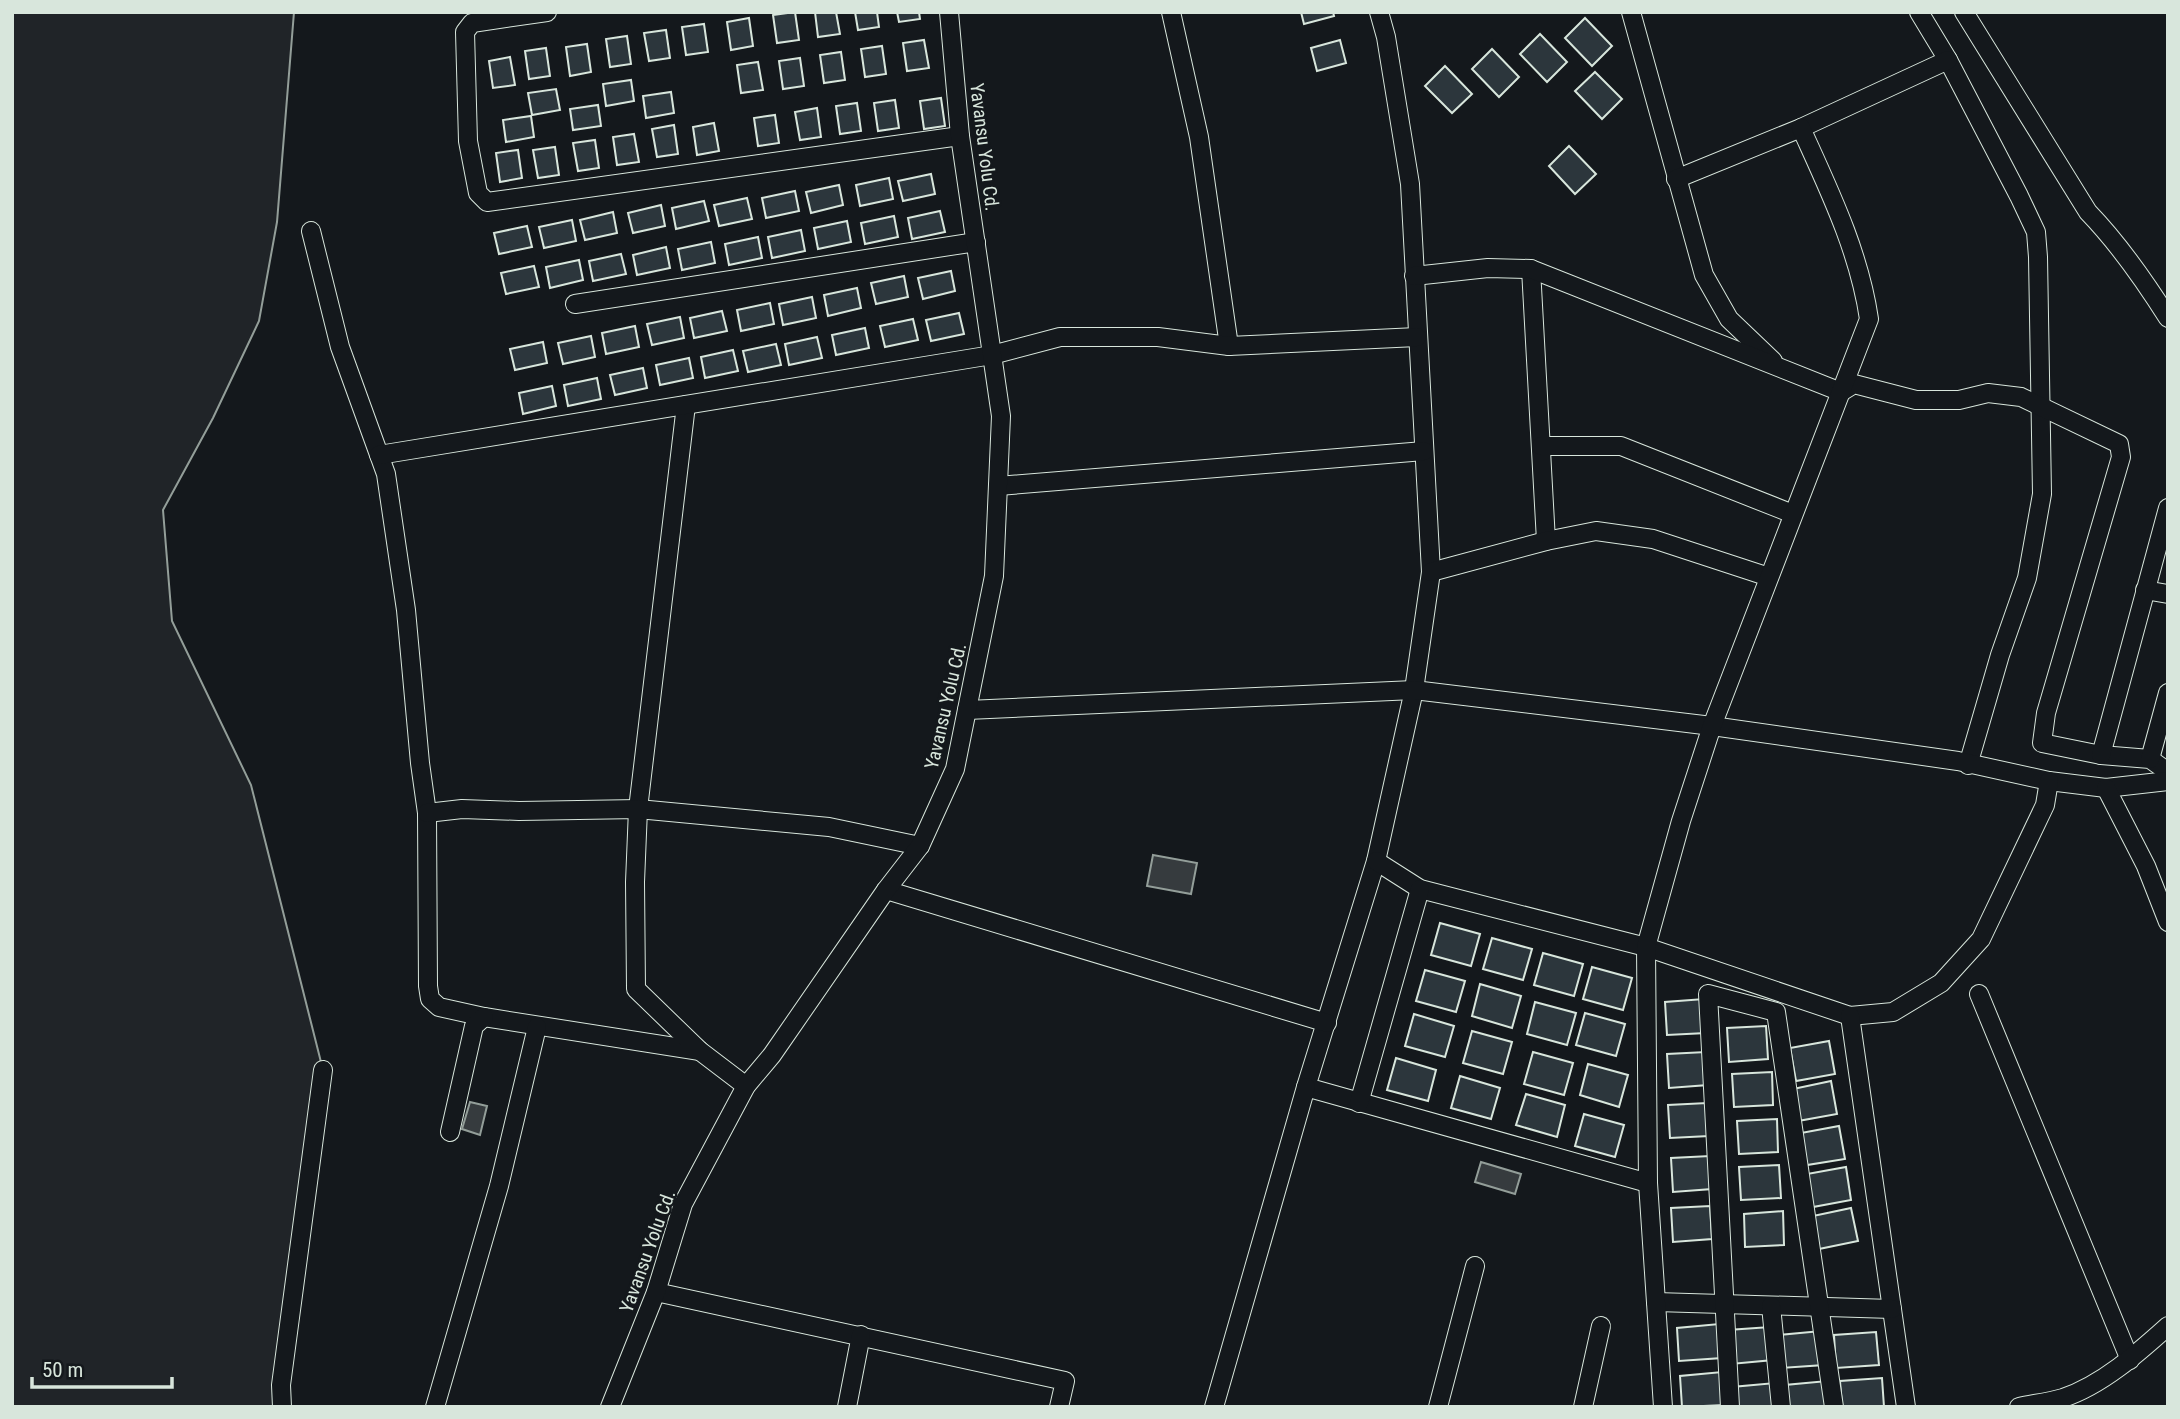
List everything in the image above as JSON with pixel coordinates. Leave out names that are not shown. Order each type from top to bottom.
[{"type":"street","points":[[547,12],[472,23],[465,33],[468,141],[478,193],[487,202],[960,136]]},
{"type":"street","name":"Yavansu Yolu Cd.","points":[[610,1407],[656,1292],[683,1204],[746,1086],[772,1055],[886,890],[920,846],[955,769],[994,576],[1001,416],[960,136],[949,12]]},
{"type":"street","points":[[1171,12],[1199,137],[1229,346]]},
{"type":"street","points":[[1214,1407],[1306,1087],[1376,862],[1414,690],[1431,572],[1410,184],[1386,37],[1379,12]]},
{"type":"street","points":[[1632,12],[1704,275],[1729,319],[1781,368]]},
{"type":"street","points":[[1919,12],[1948,60],[2036,232],[2042,494],[2027,578],[2000,655],[1968,765]]},
{"type":"street","points":[[1965,12],[2088,212],[2108,232],[2141,275],[2168,318]]},
{"type":"street","points":[[1676,179],[1801,128],[1948,60]]},
{"type":"street","points":[[1663,1407],[1648,1183],[1646,947],[1681,821],[1712,726],[1869,319],[1864,282],[1838,209],[1801,128]]},
{"type":"street","points":[[312,230],[340,347],[386,474],[406,610],[427,813],[430,999],[439,1007],[484,1017],[701,1051]]},
{"type":"street","points":[[575,304],[976,242]]},
{"type":"street","points":[[1414,276],[1488,268],[1531,269],[1841,392]]},
{"type":"street","points":[[1531,269],[1546,541]]},
{"type":"street","points":[[379,455],[992,355],[1060,337],[1158,337],[1229,346],[1417,337]]},
{"type":"street","points":[[1841,392],[1854,384],[1916,400],[1959,400],[1988,393],[2021,397],[2119,444],[2121,457],[2046,713],[2042,743],[2101,755],[2150,759],[2168,772]]},
{"type":"street","points":[[686,405],[638,809],[635,882],[636,989],[701,1051],[746,1086]]},
{"type":"street","points":[[1541,446],[1621,446],[1793,514]]},
{"type":"street","points":[[998,486],[1424,451]]},
{"type":"street","points":[[2101,755],[2168,508]]},
{"type":"street","points":[[1431,572],[1546,541],[1595,531],[1653,538],[1769,577]]},
{"type":"street","points":[[2146,590],[2168,594]]},
{"type":"street","points":[[967,710],[1414,690],[1712,726],[1958,761],[2049,781],[2106,788],[2168,781]]},
{"type":"street","points":[[2150,759],[2168,693]]},
{"type":"street","points":[[1376,862],[1420,889],[1646,947],[1850,1016],[1893,1012],[1941,984],[1981,939],[2045,805],[2049,781]]},
{"type":"street","points":[[2106,788],[2146,866],[2168,922]]},
{"type":"street","points":[[427,813],[462,809],[638,809],[829,827],[920,846]]},
{"type":"street","points":[[1359,1103],[1420,889]]},
{"type":"street","points":[[886,890],[1327,1023]]},
{"type":"street","points":[[1730,1407],[1708,994],[1776,1012],[1835,1407]]},
{"type":"street","points":[[1979,994],[2130,1360]]},
{"type":"street","points":[[1850,1016],[1906,1407]]},
{"type":"street","points":[[450,1132],[474,1026],[484,1017]]},
{"type":"street","points":[[436,1407],[499,1186],[537,1027]]},
{"type":"street","points":[[282,1407],[281,1385],[323,1070]]},
{"type":"street","points":[[1306,1087],[1648,1183]]},
{"type":"street","points":[[1438,1407],[1475,1266]]},
{"type":"street","points":[[656,1292],[1065,1381],[1059,1407]]},
{"type":"street","points":[[1656,1302],[1892,1309]]},
{"type":"street","points":[[1771,1306],[1781,1407]]},
{"type":"street","points":[[1583,1407],[1601,1326]]},
{"type":"street","points":[[2019,1407],[2063,1398],[2122,1366],[2168,1326]]},
{"type":"street","points":[[847,1407],[861,1335]]},
{"type":"shaded area","points":[[12,12],[294,12],[277,222],[259,321],[213,418],[163,510],[172,621],[251,785],[323,1070],[284,1407],[12,1407]]},
{"type":"shaded area","points":[[1153,855],[1197,863],[1191,894],[1147,886]]},
{"type":"shaded area","points":[[470,1102],[487,1106],[480,1135],[462,1129]]},
{"type":"shaded area","points":[[1481,1162],[1521,1174],[1515,1194],[1475,1182]]},
{"type":"building","points":[[795,12],[799,40],[777,43],[773,15]]},
{"type":"building","points":[[815,12],[836,12],[840,34],[818,37]]},
{"type":"building","points":[[855,12],[877,12],[879,27],[858,30]]},
{"type":"building","points":[[897,12],[919,12],[920,19],[899,22]]},
{"type":"building","points":[[1301,12],[1333,12],[1334,16],[1304,24]]},
{"type":"building","points":[[749,18],[753,46],[731,50],[727,22]]},
{"type":"building","points":[[1585,18],[1612,46],[1592,66],[1565,38]]},
{"type":"building","points":[[704,24],[708,52],[686,55],[682,27]]},
{"type":"building","points":[[666,30],[670,58],[649,61],[644,33]]},
{"type":"building","points":[[1540,34],[1567,62],[1547,82],[1520,54]]},
{"type":"building","points":[[627,36],[631,64],[610,67],[606,39]]},
{"type":"building","points":[[924,40],[929,68],[907,71],[903,43]]},
{"type":"building","points":[[1340,40],[1346,63],[1317,71],[1311,48]]},
{"type":"building","points":[[587,44],[591,72],[570,76],[566,47]]},
{"type":"building","points":[[882,46],[886,74],[865,77],[861,49]]},
{"type":"building","points":[[546,48],[550,76],[529,79],[525,51]]},
{"type":"building","points":[[1492,49],[1519,77],[1499,97],[1472,69]]},
{"type":"building","points":[[841,52],[845,80],[824,83],[820,55]]},
{"type":"building","points":[[510,57],[515,85],[493,88],[489,61]]},
{"type":"building","points":[[800,58],[804,86],[783,89],[779,61]]},
{"type":"building","points":[[758,62],[763,90],[741,93],[737,65]]},
{"type":"building","points":[[1445,66],[1472,94],[1452,113],[1425,86]]},
{"type":"building","points":[[1595,72],[1622,99],[1602,119],[1575,91]]},
{"type":"building","points":[[631,80],[634,101],[606,106],[603,84]]},
{"type":"building","points":[[556,89],[560,110],[532,115],[528,93]]},
{"type":"building","points":[[671,92],[674,113],[646,118],[643,96]]},
{"type":"building","points":[[941,98],[945,126],[924,129],[920,101]]},
{"type":"building","points":[[895,100],[899,128],[878,131],[874,103]]},
{"type":"building","points":[[857,103],[861,131],[840,134],[836,106]]},
{"type":"building","points":[[598,105],[601,126],[573,130],[570,109]]},
{"type":"building","points":[[817,108],[821,137],[800,140],[795,112]]},
{"type":"building","points":[[775,115],[779,143],[758,146],[754,118]]},
{"type":"building","points":[[531,116],[534,137],[506,142],[503,120]]},
{"type":"building","points":[[714,123],[719,151],[697,155],[693,127]]},
{"type":"building","points":[[674,125],[678,154],[657,157],[652,129]]},
{"type":"building","points":[[634,134],[639,162],[617,165],[613,137]]},
{"type":"building","points":[[595,140],[599,168],[578,171],[573,143]]},
{"type":"building","points":[[1569,146],[1596,174],[1575,194],[1549,166]]},
{"type":"building","points":[[555,147],[559,175],[538,178],[533,150]]},
{"type":"building","points":[[518,150],[522,178],[500,182],[496,153]]},
{"type":"building","points":[[931,174],[935,194],[903,201],[898,181]]},
{"type":"building","points":[[889,178],[893,199],[860,206],[856,185]]},
{"type":"building","points":[[839,185],[843,205],[811,213],[806,192]]},
{"type":"building","points":[[795,191],[799,211],[766,218],[762,198]]},
{"type":"building","points":[[747,198],[752,219],[719,226],[714,205]]},
{"type":"building","points":[[704,201],[709,221],[676,229],[672,208]]},
{"type":"building","points":[[661,205],[665,226],[633,233],[628,213]]},
{"type":"building","points":[[940,211],[945,232],[912,239],[908,218]]},
{"type":"building","points":[[613,212],[617,233],[585,240],[580,220]]},
{"type":"building","points":[[894,216],[898,237],[865,244],[861,223]]},
{"type":"building","points":[[572,220],[576,241],[544,248],[539,227]]},
{"type":"building","points":[[847,221],[851,242],[818,249],[814,228]]},
{"type":"building","points":[[527,226],[532,247],[499,254],[494,233]]},
{"type":"building","points":[[801,230],[805,251],[772,258],[768,237]]},
{"type":"building","points":[[758,237],[762,258],[729,265],[725,244]]},
{"type":"building","points":[[711,242],[715,263],[682,270],[678,249]]},
{"type":"building","points":[[666,247],[670,268],[637,275],[633,255]]},
{"type":"building","points":[[621,254],[626,274],[593,281],[589,261]]},
{"type":"building","points":[[579,260],[583,280],[550,288],[546,267]]},
{"type":"building","points":[[534,266],[539,287],[506,294],[501,273]]},
{"type":"building","points":[[951,271],[955,291],[923,299],[918,278]]},
{"type":"building","points":[[904,276],[908,297],[876,304],[871,283]]},
{"type":"building","points":[[857,288],[861,308],[828,316],[824,295]]},
{"type":"building","points":[[812,297],[816,318],[783,325],[779,304]]},
{"type":"building","points":[[770,303],[774,324],[741,331],[737,310]]},
{"type":"building","points":[[722,311],[727,331],[694,338],[690,318]]},
{"type":"building","points":[[959,313],[964,334],[931,341],[926,320]]},
{"type":"building","points":[[680,317],[684,338],[652,345],[647,324]]},
{"type":"building","points":[[913,319],[918,340],[885,347],[880,326]]},
{"type":"building","points":[[635,326],[639,347],[606,354],[602,333]]},
{"type":"building","points":[[865,328],[869,348],[836,355],[832,335]]},
{"type":"building","points":[[591,336],[595,357],[563,364],[558,343]]},
{"type":"building","points":[[817,337],[822,358],[789,365],[785,344]]},
{"type":"building","points":[[543,342],[547,363],[515,370],[510,349]]},
{"type":"building","points":[[776,344],[781,365],[748,372],[743,351]]},
{"type":"building","points":[[733,350],[738,371],[705,378],[701,357]]},
{"type":"building","points":[[689,358],[693,378],[660,385],[656,365]]},
{"type":"building","points":[[643,368],[647,388],[615,395],[610,375]]},
{"type":"building","points":[[597,378],[601,399],[568,406],[564,385]]},
{"type":"building","points":[[552,386],[556,406],[523,414],[519,393]]},
{"type":"building","points":[[1440,923],[1480,934],[1471,966],[1431,955]]},
{"type":"building","points":[[1492,938],[1532,949],[1523,980],[1483,969]]},
{"type":"building","points":[[1543,953],[1583,964],[1574,996],[1534,985]]},
{"type":"building","points":[[1592,967],[1632,978],[1623,1010],[1583,999]]},
{"type":"building","points":[[1425,970],[1465,981],[1456,1012],[1416,1001]]},
{"type":"building","points":[[1480,984],[1521,996],[1512,1028],[1472,1016]]},
{"type":"building","points":[[1704,999],[1706,1033],[1667,1035],[1665,1002]]},
{"type":"building","points":[[1535,1002],[1576,1013],[1567,1045],[1527,1034]]},
{"type":"building","points":[[1585,1013],[1625,1024],[1616,1056],[1576,1045]]},
{"type":"building","points":[[1414,1014],[1454,1026],[1445,1057],[1405,1046]]},
{"type":"building","points":[[1766,1026],[1768,1059],[1729,1062],[1727,1028]]},
{"type":"building","points":[[1472,1031],[1512,1042],[1503,1074],[1463,1063]]},
{"type":"building","points":[[1829,1041],[1835,1074],[1796,1081],[1790,1048]]},
{"type":"building","points":[[1533,1052],[1573,1063],[1564,1095],[1524,1084]]},
{"type":"building","points":[[1706,1052],[1708,1085],[1669,1088],[1667,1054]]},
{"type":"building","points":[[1396,1058],[1436,1070],[1428,1101],[1387,1090]]},
{"type":"building","points":[[1588,1064],[1628,1075],[1619,1107],[1580,1095]]},
{"type":"building","points":[[1772,1072],[1773,1105],[1734,1107],[1732,1074]]},
{"type":"building","points":[[1460,1076],[1500,1088],[1491,1119],[1451,1108]]},
{"type":"building","points":[[1831,1081],[1837,1114],[1798,1121],[1793,1089]]},
{"type":"building","points":[[1526,1094],[1565,1105],[1557,1137],[1516,1125]]},
{"type":"building","points":[[1707,1103],[1709,1136],[1670,1138],[1668,1105]]},
{"type":"building","points":[[1584,1114],[1624,1125],[1615,1157],[1575,1146]]},
{"type":"building","points":[[1777,1119],[1778,1152],[1739,1154],[1737,1121]]},
{"type":"building","points":[[1839,1126],[1845,1159],[1807,1165],[1801,1133]]},
{"type":"building","points":[[1710,1156],[1712,1189],[1673,1192],[1671,1158]]},
{"type":"building","points":[[1779,1165],[1781,1198],[1741,1200],[1739,1167]]},
{"type":"building","points":[[1846,1167],[1851,1200],[1813,1207],[1807,1174]]},
{"type":"building","points":[[1710,1206],[1712,1239],[1673,1242],[1671,1208]]},
{"type":"building","points":[[1851,1208],[1858,1241],[1819,1249],[1813,1216]]},
{"type":"building","points":[[1783,1211],[1784,1245],[1745,1247],[1744,1214]]},
{"type":"building","points":[[1719,1324],[1722,1358],[1679,1361],[1677,1328]]},
{"type":"building","points":[[1770,1327],[1773,1360],[1731,1364],[1728,1330]]},
{"type":"building","points":[[1821,1331],[1824,1365],[1781,1368],[1779,1335]]},
{"type":"building","points":[[1876,1332],[1879,1365],[1836,1368],[1834,1335]]},
{"type":"building","points":[[1722,1372],[1725,1405],[1682,1407],[1680,1376]]},
{"type":"building","points":[[1882,1378],[1884,1407],[1842,1407],[1840,1381]]},
{"type":"building","points":[[1827,1381],[1829,1407],[1786,1407],[1785,1385]]},
{"type":"building","points":[[1775,1383],[1777,1407],[1734,1407],[1732,1387]]}]
